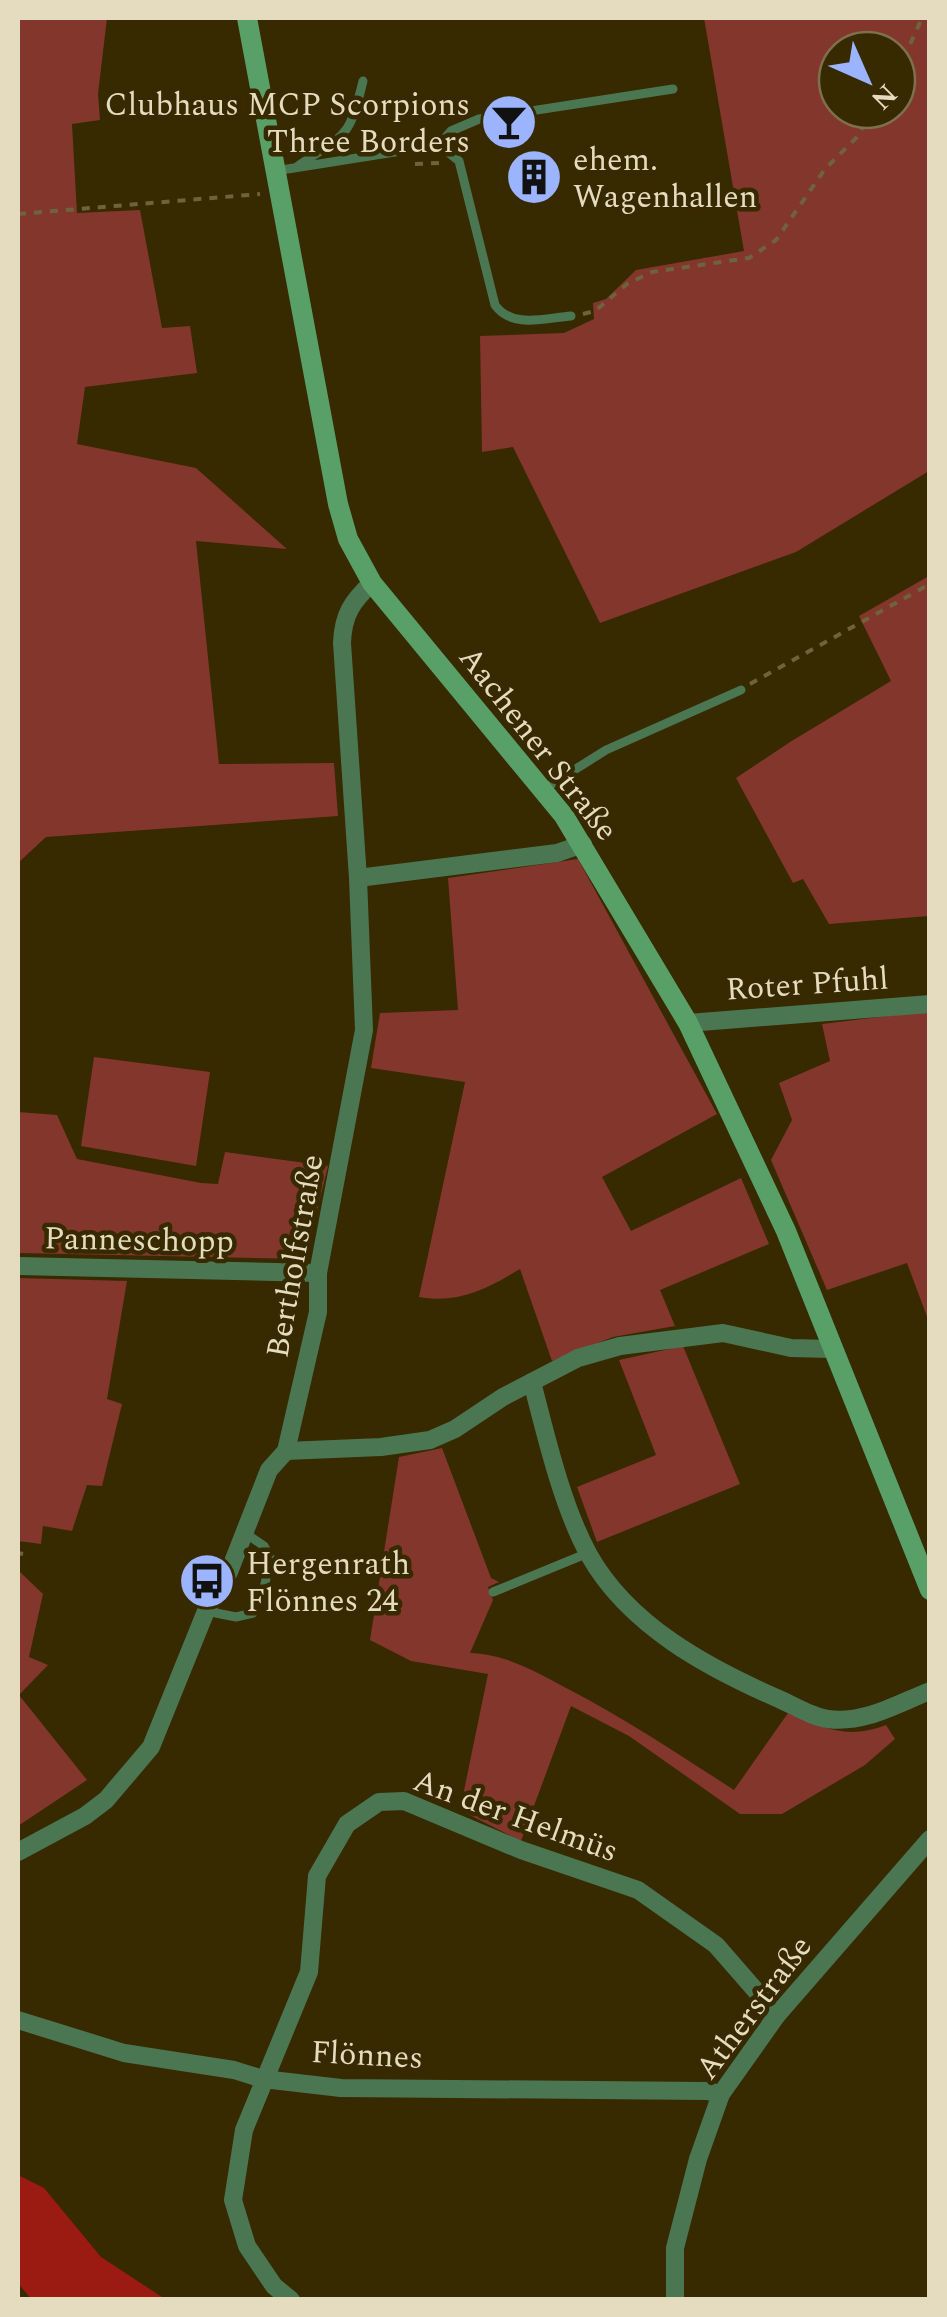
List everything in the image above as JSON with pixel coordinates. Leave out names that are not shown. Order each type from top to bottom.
[{"type":"street","name":"Aachener Straße","points":[[247,18],[283,177],[338,504],[348,539],[372,582],[544,790],[583,844],[688,1023],[786,1231],[830,1349],[930,1590]]},
{"type":"street","name":"Bertholfstraße","points":[[18,1852],[85,1816],[125,1782],[159,1732],[206,1611],[229,1572],[269,1470],[286,1451],[318,1312],[318,1273],[363,1046],[358,878],[342,623],[349,606],[372,582]]},
{"type":"street","points":[[358,878],[557,853],[583,844]]},
{"type":"street","name":"Roter Pfuhl","points":[[688,1023],[930,1004]]},
{"type":"street","name":"Panneschopp","points":[[18,1266],[318,1273]]},
{"type":"street","points":[[286,1451],[382,1447],[430,1440],[578,1358],[620,1346],[700,1334],[748,1337],[791,1348],[830,1349]]},
{"type":"street","points":[[532,1382],[555,1468],[588,1553],[613,1589],[641,1618],[726,1676],[825,1719],[857,1720],[930,1691]]},
{"type":"street","name":"An der Helmüs","points":[[291,2300],[274,2286],[247,2246],[233,2200],[244,2130],[309,1972],[317,1876],[348,1824],[379,1802],[404,1801],[521,1850],[638,1890],[716,1945],[777,2015]]},
{"type":"street","name":"Atherstraße","points":[[674,2300],[675,2248],[698,2159],[722,2094],[777,2015],[930,1839]]},
{"type":"street","name":"Flönnes","points":[[18,2020],[124,2054],[234,2070],[263,2079],[341,2088],[588,2088],[722,2094]]},
{"type":"lane","points":[[283,177],[344,136],[354,117],[362,81]]},
{"type":"lane","points":[[283,177],[439,145],[451,131],[479,119],[672,89]]},
{"type":"lane","points":[[439,145],[459,161],[495,305],[502,315],[514,320],[571,316]]},
{"type":"lane","points":[[544,790],[606,750],[741,690]]},
{"type":"lane","points":[[206,1611],[236,1617],[254,1612],[270,1556],[264,1546],[245,1533]]},
{"type":"lane","points":[[493,1592],[588,1553]]},
{"type":"path","points":[[571,316],[594,311],[627,284],[652,272],[749,258],[776,240],[824,168],[861,130]]},
{"type":"path","points":[[18,214],[283,177]]},
{"type":"path","points":[[741,690],[930,584]]},
{"type":"shaded area","points":[[18,18],[107,18],[98,94],[100,120],[72,124],[77,213],[140,210],[162,328],[190,326],[197,373],[85,387],[77,444],[196,468],[287,549],[196,541],[219,764],[334,763],[338,816],[46,837],[18,863]]},
{"type":"shaded area","points":[[704,18],[929,18],[929,471],[796,552],[600,623],[513,447],[482,452],[480,336],[564,333],[594,319],[593,303],[606,299],[636,270],[744,251]]},
{"type":"shaded area","points":[[929,576],[929,916],[829,924],[803,879],[793,883],[736,778],[891,681],[859,616]]},
{"type":"shaded area","points":[[578,859],[717,1114],[602,1177],[631,1231],[741,1178],[769,1244],[660,1290],[675,1326],[613,1337],[552,1361],[520,1269],[472,1293],[447,1298],[419,1297],[465,1082],[371,1068],[380,1013],[458,1010],[448,878]]},
{"type":"shaded area","points":[[929,1011],[929,1322],[907,1263],[827,1290],[771,1160],[792,1120],[779,1083],[830,1061],[822,1024]]},
{"type":"shaded area","points":[[94,1057],[210,1072],[196,1166],[81,1146]]},
{"type":"shaded area","points":[[18,1112],[57,1115],[77,1159],[201,1183],[218,1184],[225,1152],[328,1166],[305,1259],[18,1253]]},
{"type":"shaded area","points":[[18,1278],[127,1281],[107,1399],[122,1404],[102,1486],[87,1485],[72,1531],[43,1526],[41,1544],[18,1541]]},
{"type":"shaded area","points":[[683,1346],[740,1484],[597,1542],[577,1487],[656,1455],[619,1360]]},
{"type":"shaded area","points":[[442,1448],[491,1578],[499,1582],[488,1587],[493,1600],[470,1653],[509,1661],[546,1677],[734,1790],[788,1713],[847,1732],[886,1725],[895,1739],[865,1765],[782,1814],[740,1814],[629,1736],[571,1706],[521,1841],[460,1810],[488,1674],[411,1661],[370,1640],[399,1457]]},
{"type":"shaded area","points":[[18,1570],[43,1594],[29,1657],[48,1665],[19,1695],[87,1780],[18,1826]]},
{"type":"shaded area","points":[[18,2175],[44,2188],[101,2257],[165,2299],[31,2299],[18,2283]]},
{"type":"place","name":"Clubhaus MCP Scorpions Three Borders","points":[[509,122]]},
{"type":"place","name":"ehem. Wagenhallen","points":[[534,177]]},
{"type":"place","name":"Hergenrath Flönnes 24","points":[[207,1581]]}]
